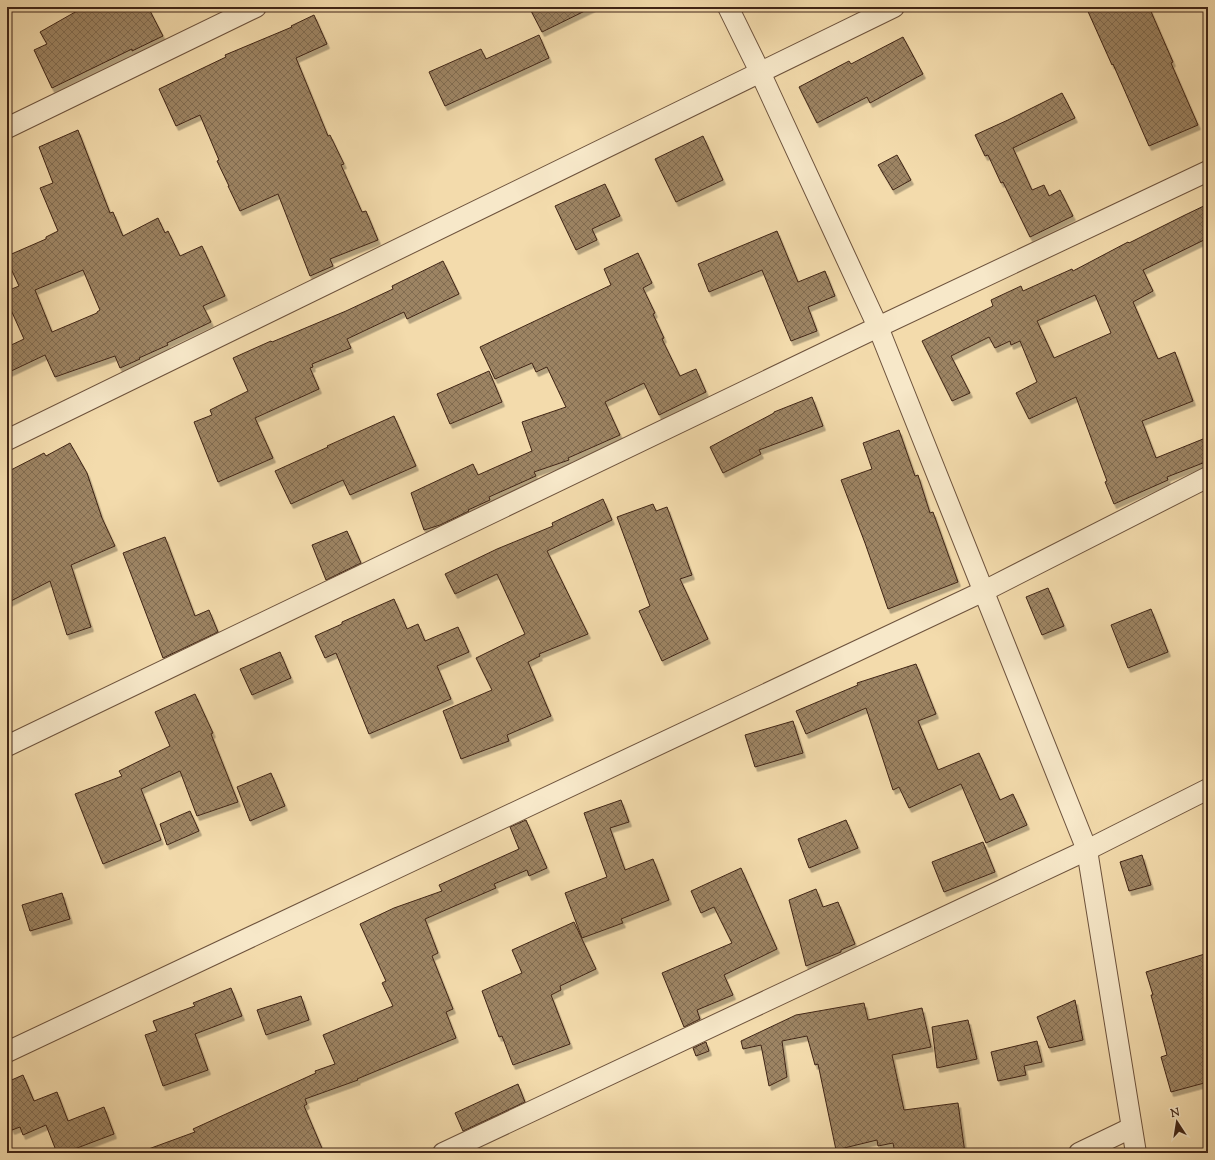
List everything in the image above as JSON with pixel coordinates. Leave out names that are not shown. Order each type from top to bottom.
[{"type":"street","points":[[7,128],[256,7]]},
{"type":"street","points":[[728,7],[760,72],[878,326],[1087,850],[1136,1153]]},
{"type":"street","points":[[7,440],[894,7]]},
{"type":"street","points":[[7,746],[878,326],[1208,171]]},
{"type":"street","points":[[7,1052],[984,591],[1208,477]]},
{"type":"street","points":[[443,1153],[1087,850],[1208,788]]},
{"type":"street","points":[[1079,1153],[1131,1128]]},
{"type":"building","points":[[84,7],[148,7],[163,36],[132,51],[132,49],[52,88],[34,50],[47,44],[40,32]]},
{"type":"building","points":[[529,7],[593,7],[542,32]]},
{"type":"building","points":[[1086,7],[1149,7],[1198,125],[1149,146]]},
{"type":"building","points":[[314,15],[327,44],[296,58],[328,136],[330,135],[344,164],[341,165],[362,212],[366,211],[378,240],[330,259],[333,266],[310,276],[278,194],[240,211],[217,161],[219,160],[200,115],[176,126],[159,89],[226,57],[225,55],[292,27],[291,26]]},
{"type":"building","points":[[539,35],[549,58],[445,106],[429,72],[481,49],[486,59]]},
{"type":"building","points":[[903,37],[923,74],[870,103],[867,97],[817,123],[799,87],[849,61],[851,64]]},
{"type":"building","points":[[1062,93],[1075,118],[1013,148],[1032,190],[1044,185],[1049,196],[1060,190],[1073,216],[1030,237],[1003,182],[1001,183],[988,155],[985,156],[975,135]]},
{"type":"building","points":[[78,130],[110,213],[113,212],[123,236],[158,218],[165,233],[168,231],[180,256],[202,246],[225,296],[203,306],[211,322],[120,368],[115,356],[55,377],[45,355],[7,373],[7,347],[24,339],[7,301],[7,291],[19,286],[7,260],[7,256],[46,239],[46,237],[58,231],[40,188],[53,183],[39,147]],"holes":[[[83,270],[100,310],[97,313],[52,332],[35,290]]]},
{"type":"building","points":[[703,136],[723,180],[676,202],[655,159]]},
{"type":"building","points":[[897,155],[911,180],[893,190],[878,165]]},
{"type":"building","points":[[605,184],[620,216],[592,229],[597,240],[576,250],[555,206]]},
{"type":"building","points":[[1208,204],[1208,238],[1143,270],[1153,291],[1133,302],[1158,359],[1175,352],[1193,401],[1142,421],[1156,458],[1208,437],[1208,461],[1167,477],[1168,480],[1114,504],[1076,397],[1029,419],[1016,393],[1037,382],[1020,341],[1011,345],[1010,341],[995,348],[989,337],[951,356],[970,393],[952,401],[922,341],[993,306],[991,300],[1021,286],[1023,291],[1072,269],[1073,271],[1128,242],[1129,243]],"holes":[[[1095,295],[1111,333],[1054,358],[1037,321]]]},
{"type":"building","points":[[777,231],[798,282],[825,271],[835,296],[808,307],[817,331],[791,341],[762,270],[709,292],[698,264]]},
{"type":"building","points":[[638,253],[652,283],[643,288],[655,313],[653,314],[664,338],[662,339],[680,376],[696,369],[706,392],[659,415],[644,383],[605,402],[620,435],[568,458],[569,460],[534,472],[536,476],[489,497],[490,500],[440,525],[424,530],[411,493],[473,464],[478,475],[532,451],[522,422],[566,407],[547,367],[536,372],[532,363],[495,379],[480,347],[611,285],[604,269]]},
{"type":"building","points":[[443,261],[459,294],[407,319],[404,312],[347,339],[351,348],[312,364],[313,367],[310,368],[319,389],[255,418],[273,458],[218,482],[194,422],[212,415],[210,410],[248,391],[233,358],[346,311],[393,289],[392,286]]},
{"type":"building","points":[[489,371],[502,402],[450,424],[437,394]]},
{"type":"building","points":[[812,397],[823,426],[759,450],[761,454],[723,473],[710,447],[774,412]]},
{"type":"building","points":[[394,416],[416,466],[350,495],[343,480],[291,504],[275,471]]},
{"type":"building","points":[[899,430],[915,476],[918,475],[930,513],[933,512],[958,582],[888,609],[841,480],[872,469],[863,443]]},
{"type":"building","points":[[70,443],[87,473],[102,518],[115,546],[71,565],[91,627],[67,635],[50,581],[7,603],[7,472],[44,453],[46,456]]},
{"type":"building","points":[[603,499],[612,520],[547,551],[588,634],[539,654],[540,656],[528,662],[551,716],[507,735],[509,741],[461,759],[443,711],[492,690],[476,658],[525,634],[497,574],[455,594],[445,574],[497,549],[553,526],[552,523]]},
{"type":"building","points":[[653,504],[656,511],[667,507],[692,575],[680,579],[708,639],[662,661],[639,611],[650,606],[617,517]]},
{"type":"building","points":[[347,531],[361,563],[326,580],[312,545]]},
{"type":"building","points":[[165,537],[195,616],[209,610],[218,632],[163,658],[123,553]]},
{"type":"building","points":[[1048,588],[1064,626],[1042,635],[1026,597]]},
{"type":"building","points":[[394,599],[407,629],[418,624],[425,641],[458,627],[469,652],[437,666],[451,699],[369,734],[336,653],[325,658],[315,636],[342,624],[342,622]]},
{"type":"building","points":[[1151,609],[1168,652],[1128,668],[1111,625]]},
{"type":"building","points":[[280,652],[291,678],[252,695],[240,669]]},
{"type":"building","points":[[916,664],[936,714],[918,721],[938,770],[979,753],[1000,800],[1013,794],[1027,825],[986,843],[961,784],[909,808],[899,787],[893,790],[866,708],[806,734],[796,711],[858,685],[857,683]]},
{"type":"building","points":[[195,694],[213,733],[211,734],[238,802],[197,816],[180,771],[141,789],[161,840],[103,864],[75,794],[122,776],[119,771],[170,746],[155,712]]},
{"type":"building","points":[[793,721],[803,753],[755,767],[745,735]]},
{"type":"building","points":[[271,773],[285,806],[250,821],[237,787]]},
{"type":"building","points":[[621,800],[629,822],[610,828],[625,870],[653,859],[669,900],[621,919],[623,923],[582,938],[565,893],[607,877],[584,813]]},
{"type":"building","points":[[190,811],[199,831],[167,845],[160,824]]},
{"type":"building","points":[[526,820],[547,868],[529,876],[527,870],[494,884],[496,888],[425,919],[438,953],[432,956],[453,1009],[446,1012],[456,1038],[357,1079],[358,1080],[305,1099],[307,1104],[304,1106],[324,1153],[143,1153],[143,1151],[195,1132],[193,1129],[316,1073],[315,1071],[335,1064],[323,1035],[393,1006],[382,983],[386,981],[360,924],[394,908],[442,891],[439,885],[519,849],[510,827]]},
{"type":"building","points":[[846,820],[858,848],[809,868],[798,839]]},
{"type":"building","points":[[983,842],[995,872],[944,892],[932,862]]},
{"type":"building","points":[[1142,855],[1151,885],[1129,891],[1120,862]]},
{"type":"building","points":[[741,868],[777,949],[724,975],[733,995],[697,1010],[700,1019],[684,1027],[662,973],[732,943],[714,907],[701,913],[691,891]]},
{"type":"building","points":[[816,889],[823,907],[838,902],[855,944],[841,950],[841,952],[806,966],[789,900]]},
{"type":"building","points":[[62,893],[70,919],[30,931],[22,905]]},
{"type":"building","points":[[574,922],[596,969],[560,986],[561,990],[551,995],[570,1044],[513,1065],[502,1036],[499,1037],[482,991],[522,973],[512,950]]},
{"type":"building","points":[[1208,953],[1208,1082],[1171,1092],[1161,1057],[1167,1055],[1146,972]]},
{"type":"building","points":[[231,988],[242,1016],[195,1034],[208,1070],[163,1086],[145,1035],[157,1031],[153,1021],[195,1006],[193,1003]]},
{"type":"building","points":[[301,996],[309,1020],[266,1035],[257,1010]]},
{"type":"building","points":[[1075,1000],[1083,1040],[1049,1048],[1037,1017]]},
{"type":"building","points":[[864,1003],[868,1020],[922,1008],[931,1047],[892,1055],[904,1110],[958,1103],[965,1153],[895,1153],[893,1143],[878,1146],[877,1140],[836,1150],[818,1064],[815,1065],[807,1036],[782,1041],[787,1077],[769,1086],[761,1045],[743,1049],[741,1041],[796,1015]]},
{"type":"building","points":[[968,1020],[977,1059],[937,1068],[932,1027]]},
{"type":"building","points":[[1037,1041],[1042,1062],[1024,1066],[1026,1075],[998,1081],[991,1052]]},
{"type":"building","points":[[706,1042],[709,1051],[696,1056],[693,1048]]},
{"type":"building","points":[[23,1075],[34,1101],[57,1092],[68,1121],[104,1107],[114,1134],[64,1153],[57,1153],[46,1125],[23,1135],[20,1127],[12,1130],[7,1119],[7,1082]]},
{"type":"building","points":[[518,1084],[525,1102],[463,1131],[455,1113]]}]
